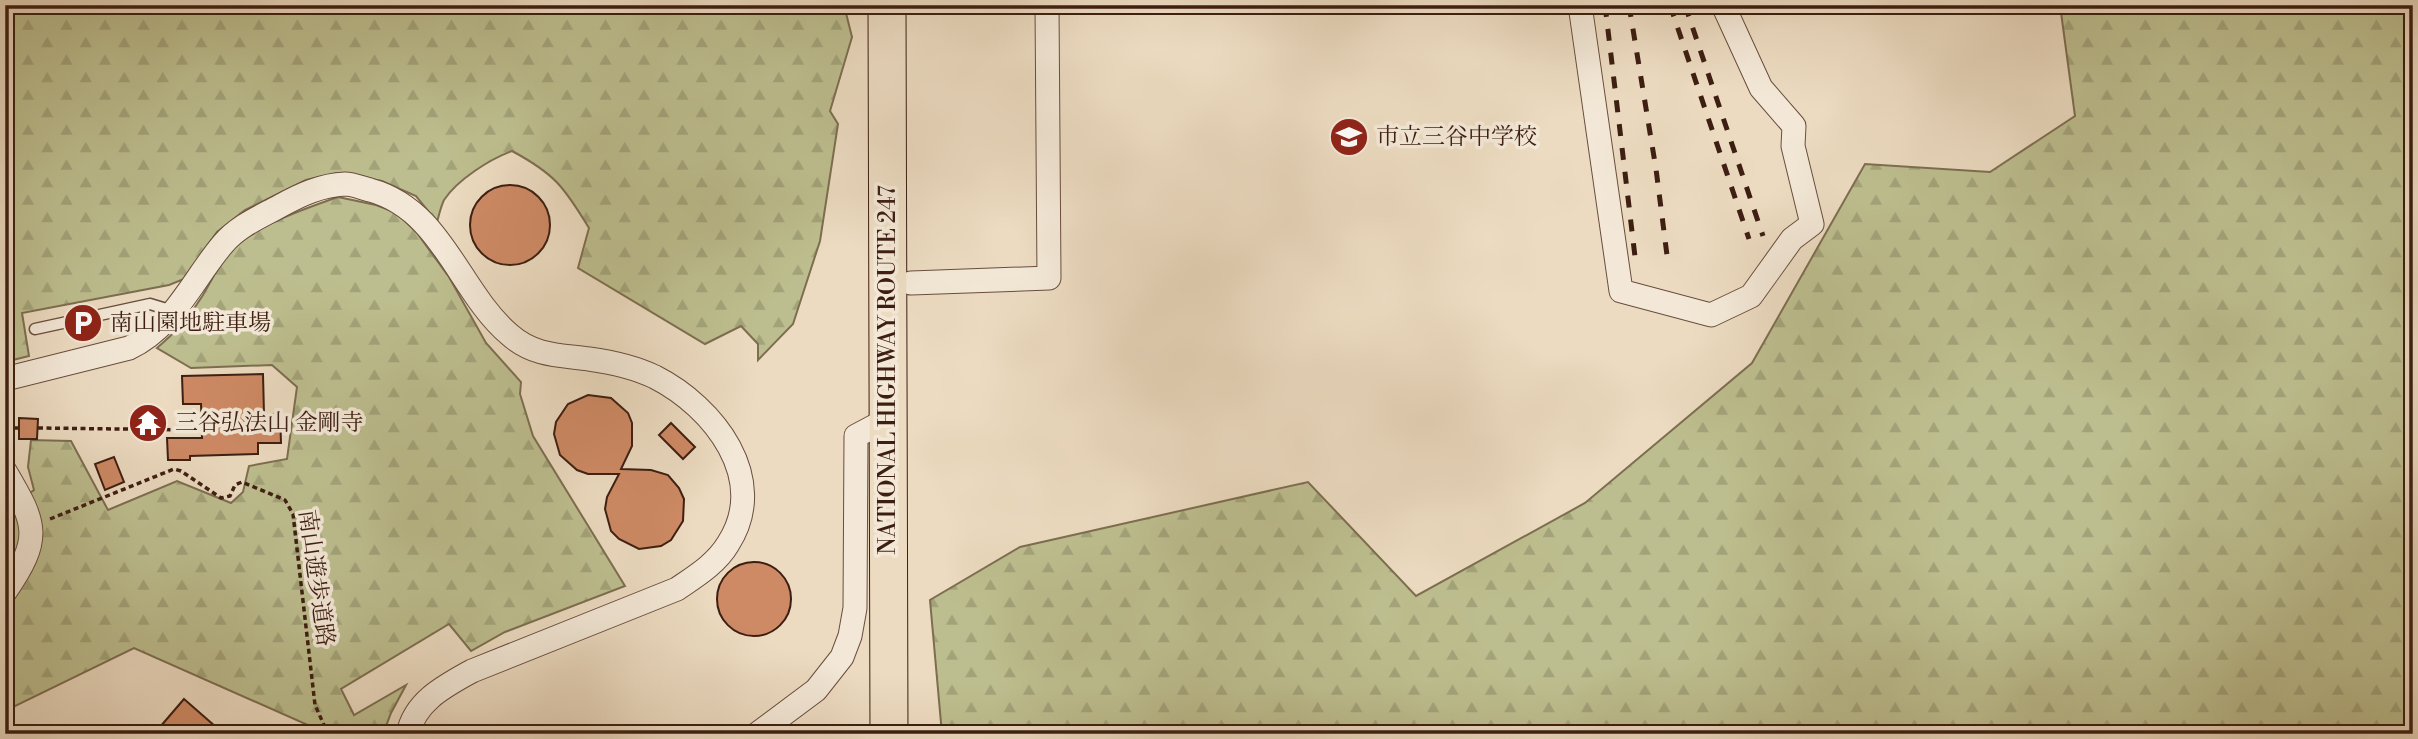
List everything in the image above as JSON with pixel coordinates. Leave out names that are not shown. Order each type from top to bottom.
[{"type":"highway","name":"NATIONAL HIGHWAY ROUTE 247","points":[[887,5],[889,734]]},
{"type":"highway","name":"NATIONAL HIGHWAY ROUTE 247","points":[[911,5],[912,734]]},
{"type":"street","points":[[911,283],[1049,278],[1046,5]]},
{"type":"street","points":[[1580,5],[1621,291],[1711,315],[1751,296],[1792,239],[1812,224],[1793,146],[1794,126],[1761,88],[1723,5]]},
{"type":"street","points":[[5,379],[129,348],[145,341],[173,311],[224,243],[243,226],[304,193],[347,184],[377,192],[407,206],[434,233],[455,261],[478,303],[521,344],[544,354],[624,365],[656,378],[695,405],[719,429],[734,454],[744,484],[740,517],[728,544],[707,569],[677,589],[464,675],[422,704],[408,734]]},
{"type":"street","points":[[757,734],[816,690],[842,657],[850,636],[855,608],[856,436],[888,419]]},
{"type":"street","points":[[5,471],[28,512],[32,526],[29,549],[5,592]]},
{"type":"lane","points":[[35,329],[150,304],[173,311]]},
{"type":"path","points":[[5,428],[19,428]]},
{"type":"path","points":[[38,428],[201,430]]},
{"type":"path","name":"南山遊歩道路","points":[[32,526],[174,469],[221,498],[230,496],[235,485],[242,482],[285,500],[293,514],[315,705],[328,734]]},
{"type":"green space","points":[[5,5],[844,5],[852,37],[830,111],[838,124],[820,241],[793,324],[758,360],[758,344],[741,326],[705,344],[578,268],[589,228],[549,175],[512,151],[484,165],[457,185],[444,200],[437,222],[416,196],[382,181],[338,173],[306,180],[245,210],[217,232],[184,279],[169,285],[22,313],[29,356],[5,362]]},
{"type":"green space","points":[[2060,5],[2413,5],[2413,734],[942,734],[930,600],[1020,547],[1308,482],[1416,596],[1585,503],[1752,363],[1865,164],[1990,172],[2075,116]]},
{"type":"green space","points":[[338,197],[376,205],[397,213],[417,233],[449,277],[486,343],[521,382],[520,394],[533,436],[625,586],[505,632],[471,651],[449,624],[341,689],[354,715],[406,685],[383,734],[328,734],[134,648],[5,711],[5,510],[34,490],[28,467],[31,440],[71,441],[108,510],[177,481],[231,503],[243,492],[249,466],[287,459],[297,387],[272,365],[191,368],[157,348],[188,317],[222,262],[236,247],[277,220]]},
{"type":"building","points":[[510,185],[525,188],[538,197],[547,210],[550,225],[547,240],[538,253],[525,262],[510,265],[495,262],[482,253],[473,240],[470,225],[473,210],[482,197],[495,188]]},
{"type":"building","points":[[263,374],[264,414],[280,414],[281,443],[258,443],[258,454],[190,456],[190,460],[168,460],[167,438],[202,438],[201,404],[183,404],[182,376]]},
{"type":"building","points":[[588,395],[611,398],[628,413],[632,423],[632,446],[621,469],[651,470],[668,475],[679,488],[684,499],[683,521],[671,540],[661,546],[639,549],[619,539],[611,531],[605,509],[607,497],[619,474],[588,474],[577,470],[560,455],[554,434],[556,422],[568,404]]},
{"type":"building","points":[[19,418],[38,419],[37,439],[19,439]]},
{"type":"building","points":[[671,423],[695,447],[683,459],[659,435]]},
{"type":"building","points":[[114,457],[124,482],[105,490],[95,464]]},
{"type":"building","points":[[747,562],[761,562],[775,568],[785,578],[791,599],[789,613],[775,630],[761,636],[747,636],[733,630],[723,620],[717,606],[717,592],[723,578],[733,568]]},
{"type":"building","points":[[184,699],[224,734],[168,734],[160,727]]},
{"type":"railway","points":[[1605,5],[1636,265]]},
{"type":"railway","points":[[1629,5],[1656,169],[1668,263]]},
{"type":"railway","points":[[1670,5],[1749,239]]},
{"type":"railway","points":[[1685,5],[1763,236]]},
{"type":"place","name":"市立三谷中学校","points":[[1349,137]]},
{"type":"place","name":"南山園地駐車場","points":[[83,323]]},
{"type":"place","name":"三谷弘法山 金剛寺","points":[[148,423]]}]
